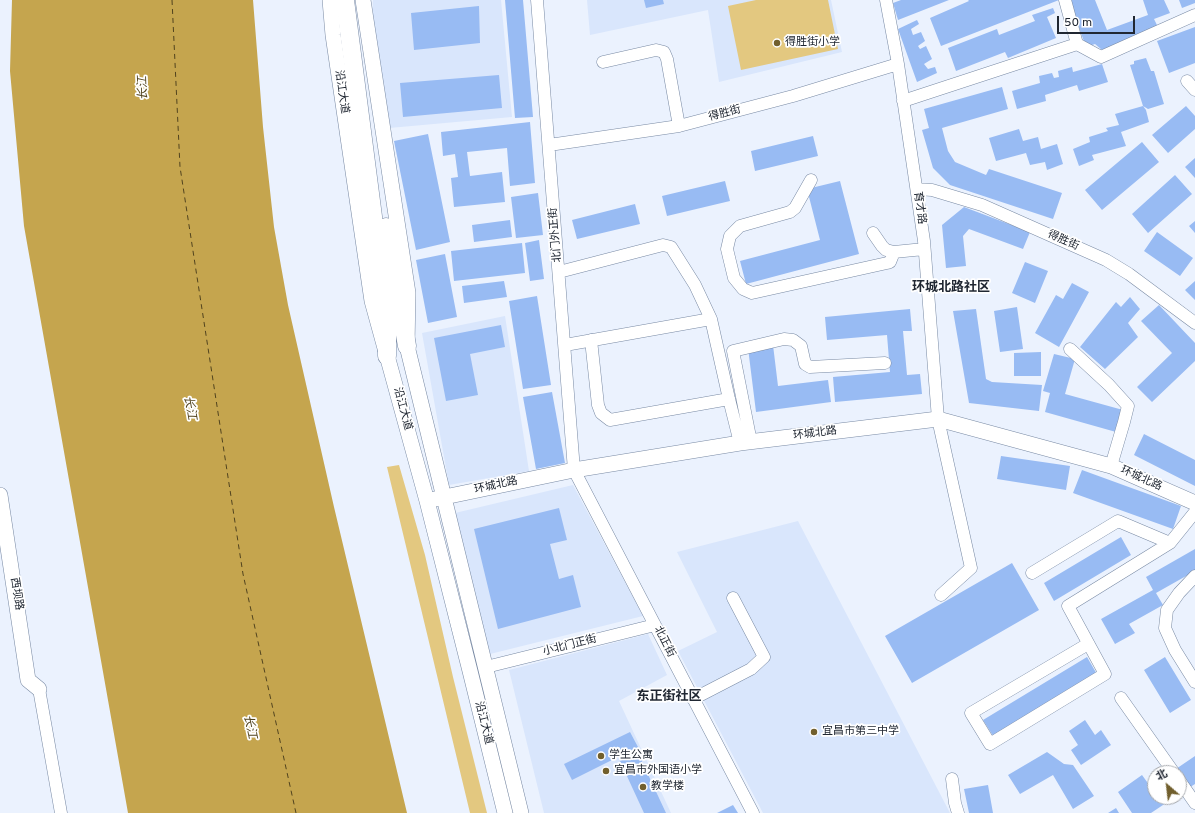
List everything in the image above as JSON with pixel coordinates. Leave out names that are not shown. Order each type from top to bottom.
[{"type":"highway","points":[[345,0],[387,325],[387,356]]},
{"type":"highway","points":[[354,0],[378,183],[407,346]]},
{"type":"main road","name":"沿江大道","points":[[330,0],[333,35],[366,270],[372,301],[427,501],[505,813]]},
{"type":"main road","name":"沿江大道","points":[[364,0],[408,293],[407,346],[521,813]]},
{"type":"main road","name":"环城北路","points":[[427,501],[574,470],[745,442],[938,419],[1111,466],[1195,503]]},
{"type":"main road","name":"西坝路","points":[[0,495],[28,680],[39,689]]},
{"type":"street","name":"北门外正街","points":[[537,0],[574,470]]},
{"type":"street","name":"育才路","points":[[886,0],[898,64],[917,189],[924,249],[938,419],[971,568],[941,595]]},
{"type":"street","points":[[1065,0],[1077,44],[1101,57],[1195,15]]},
{"type":"street","points":[[903,101],[1077,44]]},
{"type":"street","points":[[603,62],[656,50],[664,52],[667,59],[679,126]]},
{"type":"street","name":"得胜街","points":[[549,145],[679,126],[793,96],[898,64]]},
{"type":"street","points":[[1187,81],[1195,90]]},
{"type":"street","points":[[811,180],[795,208],[790,212],[740,226],[730,236],[727,249],[734,278],[743,289],[752,294],[887,263],[890,262],[894,252]]},
{"type":"street","name":"得胜街","points":[[917,189],[932,190],[982,205],[1106,260],[1129,274],[1195,323]]},
{"type":"street","points":[[873,233],[886,250],[894,252],[924,249]]},
{"type":"street","points":[[559,272],[663,245],[671,246],[695,285],[711,318],[729,399],[745,442]]},
{"type":"street","points":[[564,345],[711,318]]},
{"type":"street","points":[[745,442],[733,351],[784,339],[793,340],[801,346],[805,364],[810,367],[885,363]]},
{"type":"street","points":[[591,340],[598,405],[600,412],[610,420],[729,399]]},
{"type":"street","points":[[1070,349],[1109,385],[1128,406],[1111,466]]},
{"type":"street","name":"北正街","points":[[574,470],[753,813]]},
{"type":"street","points":[[1088,644],[971,713],[990,744],[1105,674],[1068,606],[1170,543],[1195,512]]},
{"type":"street","points":[[1032,573],[1118,521],[1170,543]]},
{"type":"street","points":[[1195,576],[1166,610],[1165,628],[1175,650],[1195,682]]},
{"type":"street","points":[[693,699],[751,669],[764,658],[733,598]]},
{"type":"street","name":"小北门正街","points":[[486,667],[655,625]]},
{"type":"street","points":[[39,689],[61,813]]},
{"type":"street","points":[[1121,698],[1168,765]]},
{"type":"street","points":[[952,779],[954,803],[958,813]]},
{"type":"street","points":[[1187,792],[1195,803]]},
{"type":"shaded area","points":[[373,0],[501,0],[512,117],[378,129],[372,21]]},
{"type":"shaded area","name":"得胜街小学","points":[[587,0],[831,0],[842,52],[719,82],[708,10],[590,35]]},
{"type":"shaded area","points":[[756,0],[828,0],[838,49],[741,70],[728,6]]},
{"type":"shaded area","points":[[505,316],[529,471],[449,485],[422,333]]},
{"type":"shaded area","points":[[399,465],[425,555],[453,677],[487,813],[470,813],[387,467]]},
{"type":"shaded area","points":[[573,485],[643,616],[486,655],[455,513]]},
{"type":"shaded area","name":"宜昌市第三中学","points":[[798,521],[950,813],[763,813],[678,651],[717,632],[677,552]]},
{"type":"shaded area","points":[[648,634],[667,675],[619,701],[671,813],[544,813],[509,670]]},
{"type":"water","name":"长江","points":[[12,0],[253,0],[263,127],[274,227],[288,305],[334,507],[407,813],[128,813],[24,226],[10,71]]},
{"type":"building","points":[[505,0],[523,0],[533,117],[515,118]]},
{"type":"building","points":[[644,0],[663,0],[664,4],[646,8]]},
{"type":"building","points":[[901,0],[949,0],[898,20],[893,3]]},
{"type":"building","points":[[968,0],[1059,0],[941,46],[930,18],[969,1]]},
{"type":"building","points":[[1069,0],[1095,0],[1107,30],[1148,15],[1143,0],[1164,0],[1170,13],[1154,19],[1159,29],[1102,50],[1095,44],[1086,47]]},
{"type":"building","points":[[1179,0],[1195,0],[1195,3],[1182,8]]},
{"type":"building","points":[[479,6],[480,43],[414,50],[411,13]]},
{"type":"building","points":[[1053,8],[1055,13],[1047,17],[1056,38],[1008,58],[1005,52],[956,71],[948,48],[997,29],[999,35],[1035,21],[1032,15]]},
{"type":"building","points":[[917,20],[919,24],[911,29],[913,35],[921,32],[925,41],[918,46],[920,49],[926,46],[932,59],[924,64],[928,69],[935,67],[937,73],[917,82],[898,29]]},
{"type":"building","points":[[1195,27],[1195,63],[1169,73],[1157,41]]},
{"type":"building","points":[[1146,58],[1151,71],[1154,71],[1164,104],[1148,109],[1143,106],[1130,65],[1134,64],[1134,61]]},
{"type":"building","points":[[1102,64],[1108,82],[1079,91],[1077,85],[1045,95],[1046,101],[1017,109],[1012,91],[1040,83],[1039,76],[1052,73],[1054,78],[1059,77],[1058,71],[1072,67],[1073,72]]},
{"type":"building","points":[[499,75],[502,108],[403,117],[400,83]]},
{"type":"building","points":[[1002,87],[1008,109],[942,128],[948,151],[955,162],[986,175],[989,169],[1062,193],[1053,219],[950,185],[933,168],[922,130],[929,128],[924,109]]},
{"type":"building","points":[[1143,106],[1146,110],[1149,122],[1121,132],[1126,146],[1092,155],[1094,160],[1079,166],[1073,149],[1090,142],[1089,137],[1108,131],[1106,128],[1119,125],[1115,114]]},
{"type":"building","points":[[1186,106],[1195,116],[1195,129],[1168,153],[1152,135]]},
{"type":"building","points":[[530,122],[535,183],[510,186],[507,148],[467,152],[470,176],[502,172],[505,202],[454,207],[451,178],[458,177],[455,154],[443,156],[441,132]]},
{"type":"building","points":[[1019,129],[1023,141],[1038,137],[1041,149],[1057,144],[1063,164],[1047,170],[1045,162],[1030,165],[1026,153],[996,161],[989,138]]},
{"type":"building","points":[[428,134],[450,242],[416,250],[394,141]]},
{"type":"building","points":[[813,136],[818,156],[755,171],[751,151]]},
{"type":"building","points":[[1142,142],[1159,162],[1102,210],[1085,190]]},
{"type":"building","points":[[1195,158],[1195,178],[1185,167]]},
{"type":"building","points":[[1175,175],[1192,194],[1148,233],[1132,214]]},
{"type":"building","points":[[725,181],[730,201],[667,216],[662,196]]},
{"type":"building","points":[[840,181],[859,254],[746,284],[740,261],[820,240],[807,189]]},
{"type":"building","points":[[538,193],[543,235],[516,238],[511,197]]},
{"type":"building","points":[[635,204],[640,224],[577,239],[572,220]]},
{"type":"building","points":[[964,207],[1030,232],[1023,249],[969,229],[963,236],[966,266],[946,268],[942,225]]},
{"type":"building","points":[[510,220],[512,237],[474,242],[472,225]]},
{"type":"building","points":[[1195,221],[1195,233],[1189,226]]},
{"type":"building","points":[[1157,232],[1193,258],[1180,276],[1144,251]]},
{"type":"building","points":[[539,240],[544,279],[530,281],[525,243]]},
{"type":"building","points":[[522,243],[525,273],[454,281],[451,251]]},
{"type":"building","points":[[445,254],[457,317],[428,323],[416,260]]},
{"type":"building","points":[[1025,262],[1048,271],[1035,303],[1012,293]]},
{"type":"building","points":[[504,281],[507,297],[464,303],[462,286]]},
{"type":"building","points":[[1195,281],[1195,300],[1185,290]]},
{"type":"building","points":[[1072,283],[1089,292],[1059,347],[1035,333],[1056,295],[1063,299]]},
{"type":"building","points":[[537,296],[551,385],[523,389],[509,301]]},
{"type":"building","points":[[1130,297],[1140,309],[1128,323],[1138,337],[1105,369],[1080,347],[1116,302],[1121,307]]},
{"type":"building","points":[[1159,305],[1195,343],[1195,361],[1152,402],[1137,387],[1172,353],[1141,321]]},
{"type":"building","points":[[1017,307],[1023,349],[1000,352],[994,311]]},
{"type":"building","points":[[910,309],[912,331],[903,331],[907,375],[920,374],[922,394],[835,402],[833,377],[890,372],[887,335],[827,340],[825,317]]},
{"type":"building","points":[[976,309],[986,379],[992,382],[1042,385],[1039,411],[969,403],[953,311]]},
{"type":"building","points":[[501,325],[505,347],[470,354],[478,395],[446,401],[434,338]]},
{"type":"building","points":[[773,345],[778,386],[828,380],[831,402],[756,412],[748,348]]},
{"type":"building","points":[[1041,352],[1041,376],[1014,376],[1014,353]]},
{"type":"building","points":[[1054,354],[1075,359],[1065,394],[1123,410],[1116,432],[1045,412],[1050,393],[1043,391]]},
{"type":"building","points":[[552,392],[565,463],[536,469],[523,397]]},
{"type":"building","points":[[1144,434],[1195,460],[1195,486],[1134,455]]},
{"type":"building","points":[[1001,456],[1070,466],[1066,490],[997,479]]},
{"type":"building","points":[[1082,470],[1181,506],[1173,529],[1073,493]]},
{"type":"building","points":[[559,508],[567,540],[550,544],[559,579],[573,575],[581,607],[498,629],[474,529]]},
{"type":"building","points":[[1121,537],[1131,555],[1054,601],[1044,583]]},
{"type":"building","points":[[1195,549],[1195,571],[1156,593],[1163,605],[1129,624],[1135,633],[1115,644],[1101,619],[1153,590],[1146,577]]},
{"type":"building","points":[[1012,563],[1039,610],[912,683],[885,636]]},
{"type":"building","points":[[1087,657],[1098,676],[995,739],[983,720]]},
{"type":"building","points":[[1165,657],[1191,700],[1170,713],[1144,670]]},
{"type":"building","points":[[1085,720],[1095,735],[1101,730],[1111,745],[1081,765],[1071,750],[1078,745],[1069,731]]},
{"type":"building","name":"学生公寓","points":[[630,732],[638,747],[572,780],[564,764]]},
{"type":"building","points":[[1047,752],[1064,764],[1073,765],[1094,796],[1073,809],[1053,775],[1020,794],[1008,775]]},
{"type":"building","name":"教学楼","points":[[638,753],[666,813],[644,813],[620,761]]},
{"type":"building","points":[[1195,756],[1195,784],[1187,789],[1187,765],[1182,765]]},
{"type":"building","points":[[1142,775],[1147,782],[1147,805],[1163,805],[1151,813],[1132,813],[1118,792]]},
{"type":"building","points":[[988,785],[993,813],[969,813],[964,789]]},
{"type":"building","points":[[733,805],[738,813],[717,813]]},
{"type":"building","points":[[1116,808],[1119,813],[1108,813]]},
{"type":"ferry route","points":[[172,0],[180,167],[243,574],[296,813]]},
{"type":"place","name":"得胜街小学","points":[[777,43]]},
{"type":"place","name":"宜昌市第三中学","points":[[814,732]]},
{"type":"place","name":"学生公寓","points":[[601,756]]},
{"type":"place","name":"宜昌市外国语小学","points":[[606,771]]},
{"type":"place","name":"教学楼","points":[[643,787]]},
{"type":"district","name":"环城北路社区","points":[[951,288]]},
{"type":"district","name":"东正街社区","points":[[669,697]]}]
